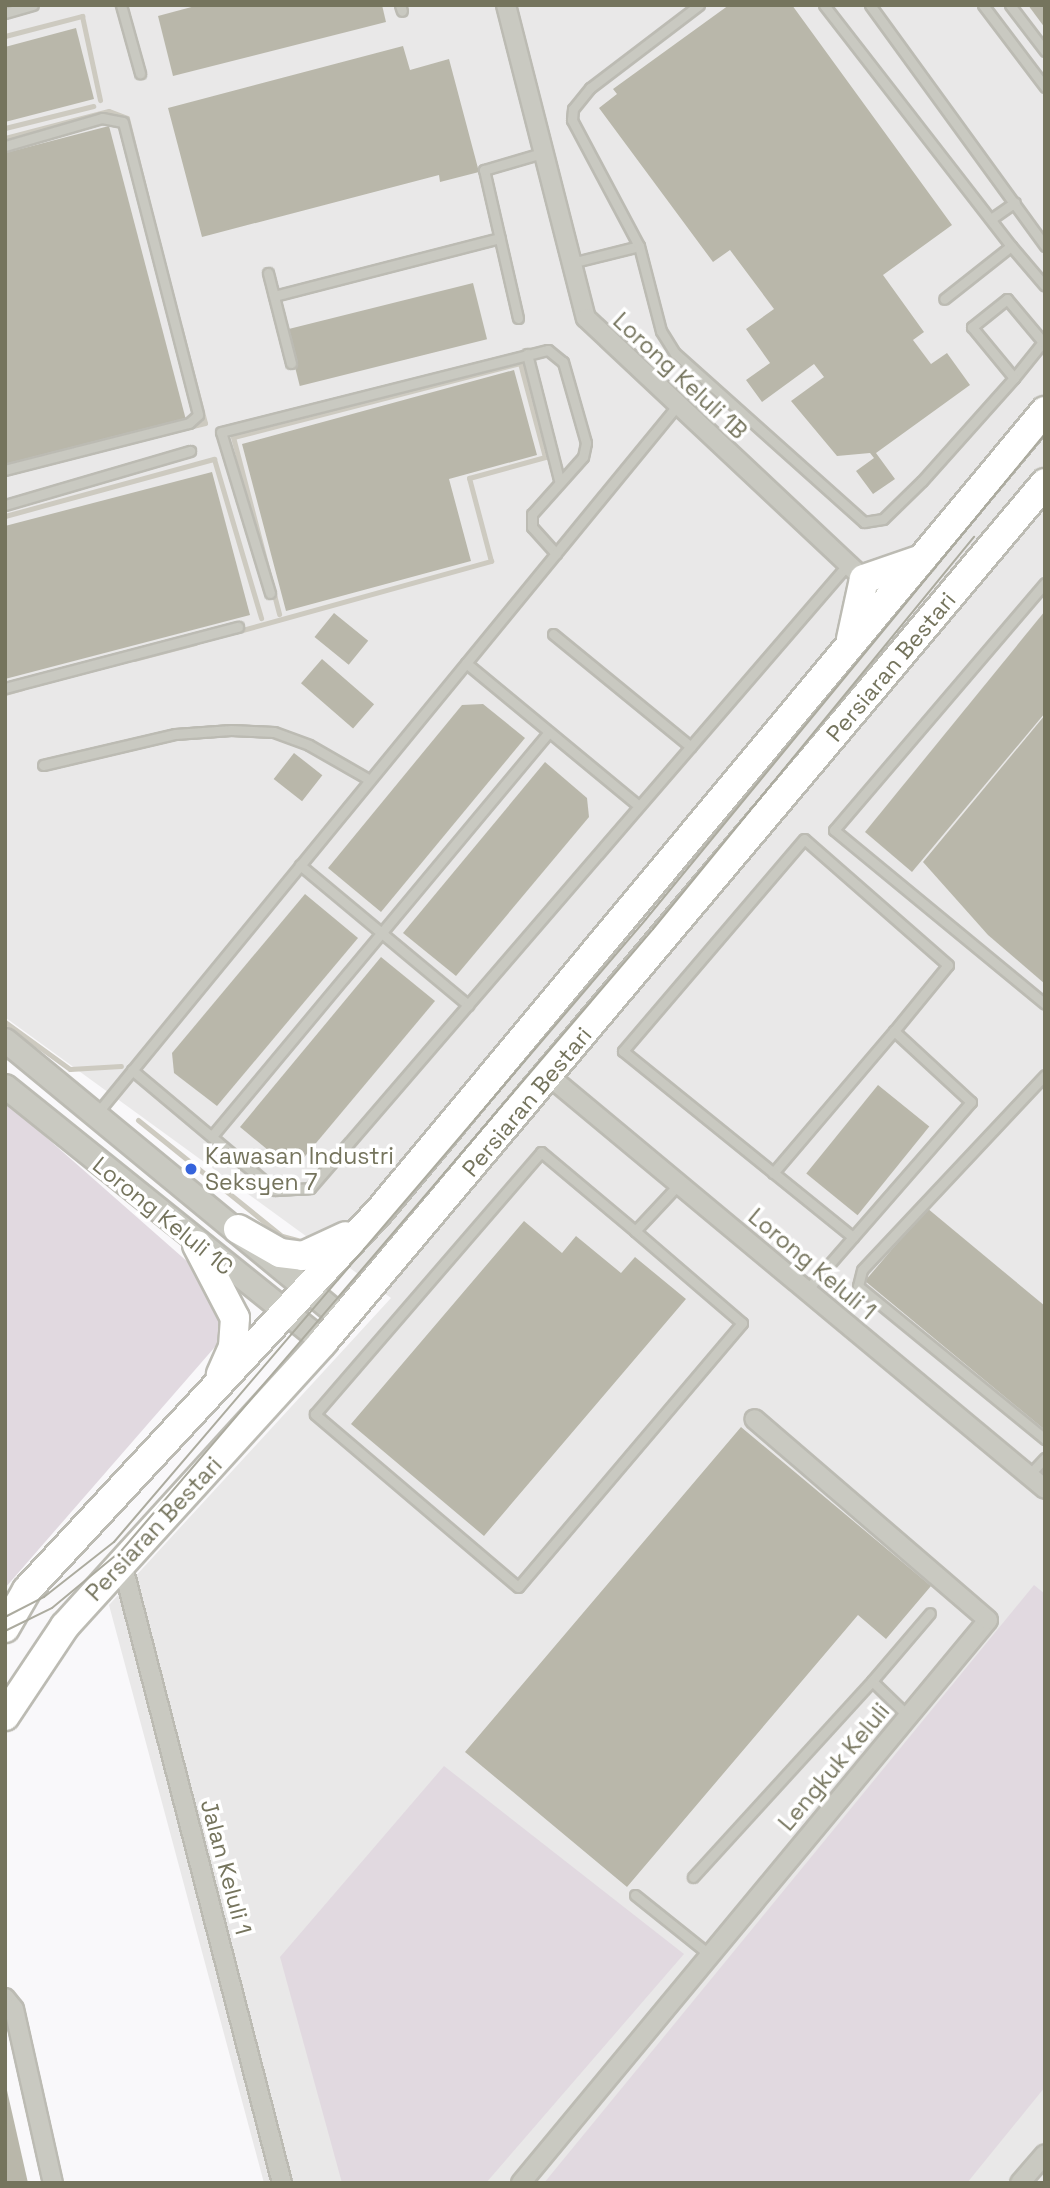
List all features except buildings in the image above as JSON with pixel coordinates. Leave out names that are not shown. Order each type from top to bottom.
[{"type":"main road","name":"Persiaran Bestari","points":[[5,1628],[27,1590],[381,1209],[1045,411]]},
{"type":"main road","name":"Persiaran Bestari","points":[[5,1716],[65,1626],[343,1319],[1045,483]]},
{"type":"main road","points":[[847,651],[856,571],[922,559]]},
{"type":"main road","points":[[238,1229],[280,1253],[303,1256],[333,1246],[381,1209]]},
{"type":"main road","points":[[194,1411],[230,1360],[236,1333],[231,1301],[197,1245]]},
{"type":"street","name":"Lorong Keluli 1B","points":[[506,5],[571,263],[594,330],[888,601]]},
{"type":"street","name":"Lorong Keluli 1C","points":[[5,1040],[97,1112],[343,1319]]},
{"type":"street","name":"Lorong Keluli 1","points":[[549,1076],[1045,1489]]},
{"type":"street","name":"Lorong Keluli 1C","points":[[5,1086],[197,1245],[323,1342]]},
{"type":"street","name":"Lengkuk Keluli","points":[[521,2183],[988,1620],[754,1419]]},
{"type":"street","name":"Jalan Keluli 1","points":[[122,1563],[282,2183]]},
{"type":"street","points":[[6,1995],[53,2183]]},
{"type":"street","points":[[1020,2183],[1044,2156]]},
{"type":"lane","points":[[5,13],[33,5]]},
{"type":"lane","points":[[121,5],[140,73]]},
{"type":"lane","points":[[699,5],[590,88],[571,114],[639,246],[661,331],[675,353],[864,522],[883,519],[922,481],[1014,378],[1044,341],[1007,299],[972,327],[1014,378]]},
{"type":"lane","points":[[824,5],[1045,286]]},
{"type":"lane","points":[[983,5],[1045,86]]},
{"type":"lane","points":[[1010,5],[1045,51]]},
{"type":"lane","points":[[875,7],[1045,246]]},
{"type":"lane","points":[[5,146],[102,118],[123,122],[198,415],[189,423],[5,470]]},
{"type":"lane","points":[[518,318],[484,170],[542,153]]},
{"type":"lane","points":[[991,219],[1015,202]]},
{"type":"lane","points":[[274,296],[500,238]]},
{"type":"lane","points":[[571,263],[639,246]]},
{"type":"lane","points":[[944,299],[1011,246]]},
{"type":"lane","points":[[268,273],[291,363]]},
{"type":"lane","points":[[270,593],[221,432],[527,354],[558,352],[586,443],[583,457],[559,480],[532,514],[532,527],[556,554]]},
{"type":"lane","points":[[527,354],[559,480]]},
{"type":"lane","points":[[97,1112],[676,407]]},
{"type":"lane","points":[[5,505],[190,451]]},
{"type":"lane","points":[[132,1070],[275,1190],[310,1188],[691,747],[856,571]]},
{"type":"lane","points":[[1045,583],[834,831],[1045,1004]]},
{"type":"lane","points":[[5,688],[238,627]]},
{"type":"lane","points":[[553,634],[691,747]]},
{"type":"lane","points":[[466,663],[639,806]]},
{"type":"lane","points":[[43,765],[175,734],[242,730],[309,744],[370,780]]},
{"type":"lane","points":[[212,1136],[550,732]]},
{"type":"lane","points":[[773,1173],[948,965],[804,839],[623,1051],[773,1173],[853,1237]]},
{"type":"lane","points":[[300,865],[468,1005]]},
{"type":"lane","points":[[806,1291],[971,1102],[894,1031]]},
{"type":"lane","points":[[1045,1075],[862,1270],[858,1286],[1045,1439]]},
{"type":"lane","points":[[541,1152],[635,1231],[742,1324],[518,1587],[314,1414],[541,1152]]},
{"type":"lane","points":[[635,1231],[678,1185]]},
{"type":"lane","points":[[1028,1476],[1045,1458]]},
{"type":"lane","points":[[692,1877],[872,1681],[930,1613]]},
{"type":"lane","points":[[872,1681],[908,1716]]},
{"type":"lane","points":[[635,1895],[710,1955]]},
{"type":"shaded area","points":[[5,5],[1045,5],[1045,2183],[264,2183],[109,1605],[391,1298],[6,1018]]},
{"type":"shaded area","points":[[5,1101],[206,1278],[221,1318],[221,1340],[5,1588]]},
{"type":"shaded area","points":[[1034,1585],[1045,1594],[1045,2087],[967,2183],[544,2183]]},
{"type":"shaded area","points":[[444,1766],[684,1954],[486,2183],[342,2183],[280,1957]]},
{"type":"waterway","points":[[5,36],[82,16],[100,100]]},
{"type":"waterway","points":[[5,128],[93,106]]},
{"type":"waterway","points":[[5,138],[109,111],[127,118],[147,199]]},
{"type":"waterway","points":[[180,327],[205,423],[185,428]]},
{"type":"waterway","points":[[235,632],[491,561],[469,478],[545,457],[520,363],[233,437],[279,614]]},
{"type":"waterway","points":[[5,516],[214,459],[261,618]]},
{"type":"waterway","points":[[134,659],[195,643]]},
{"type":"waterway","points":[[5,693],[22,688]]},
{"type":"waterway","points":[[5,1022],[70,1069],[121,1066]]},
{"type":"waterway","points":[[138,1120],[282,1236],[308,1243]]},
{"type":"tram line","points":[[5,1617],[44,1597],[114,1542],[646,919],[1045,434]]},
{"type":"tram line","points":[[5,1631],[52,1608],[122,1550],[653,929],[974,537]]},
{"type":"place","name":"Kawasan Industri Seksyen 7","points":[[191,1169]]}]
